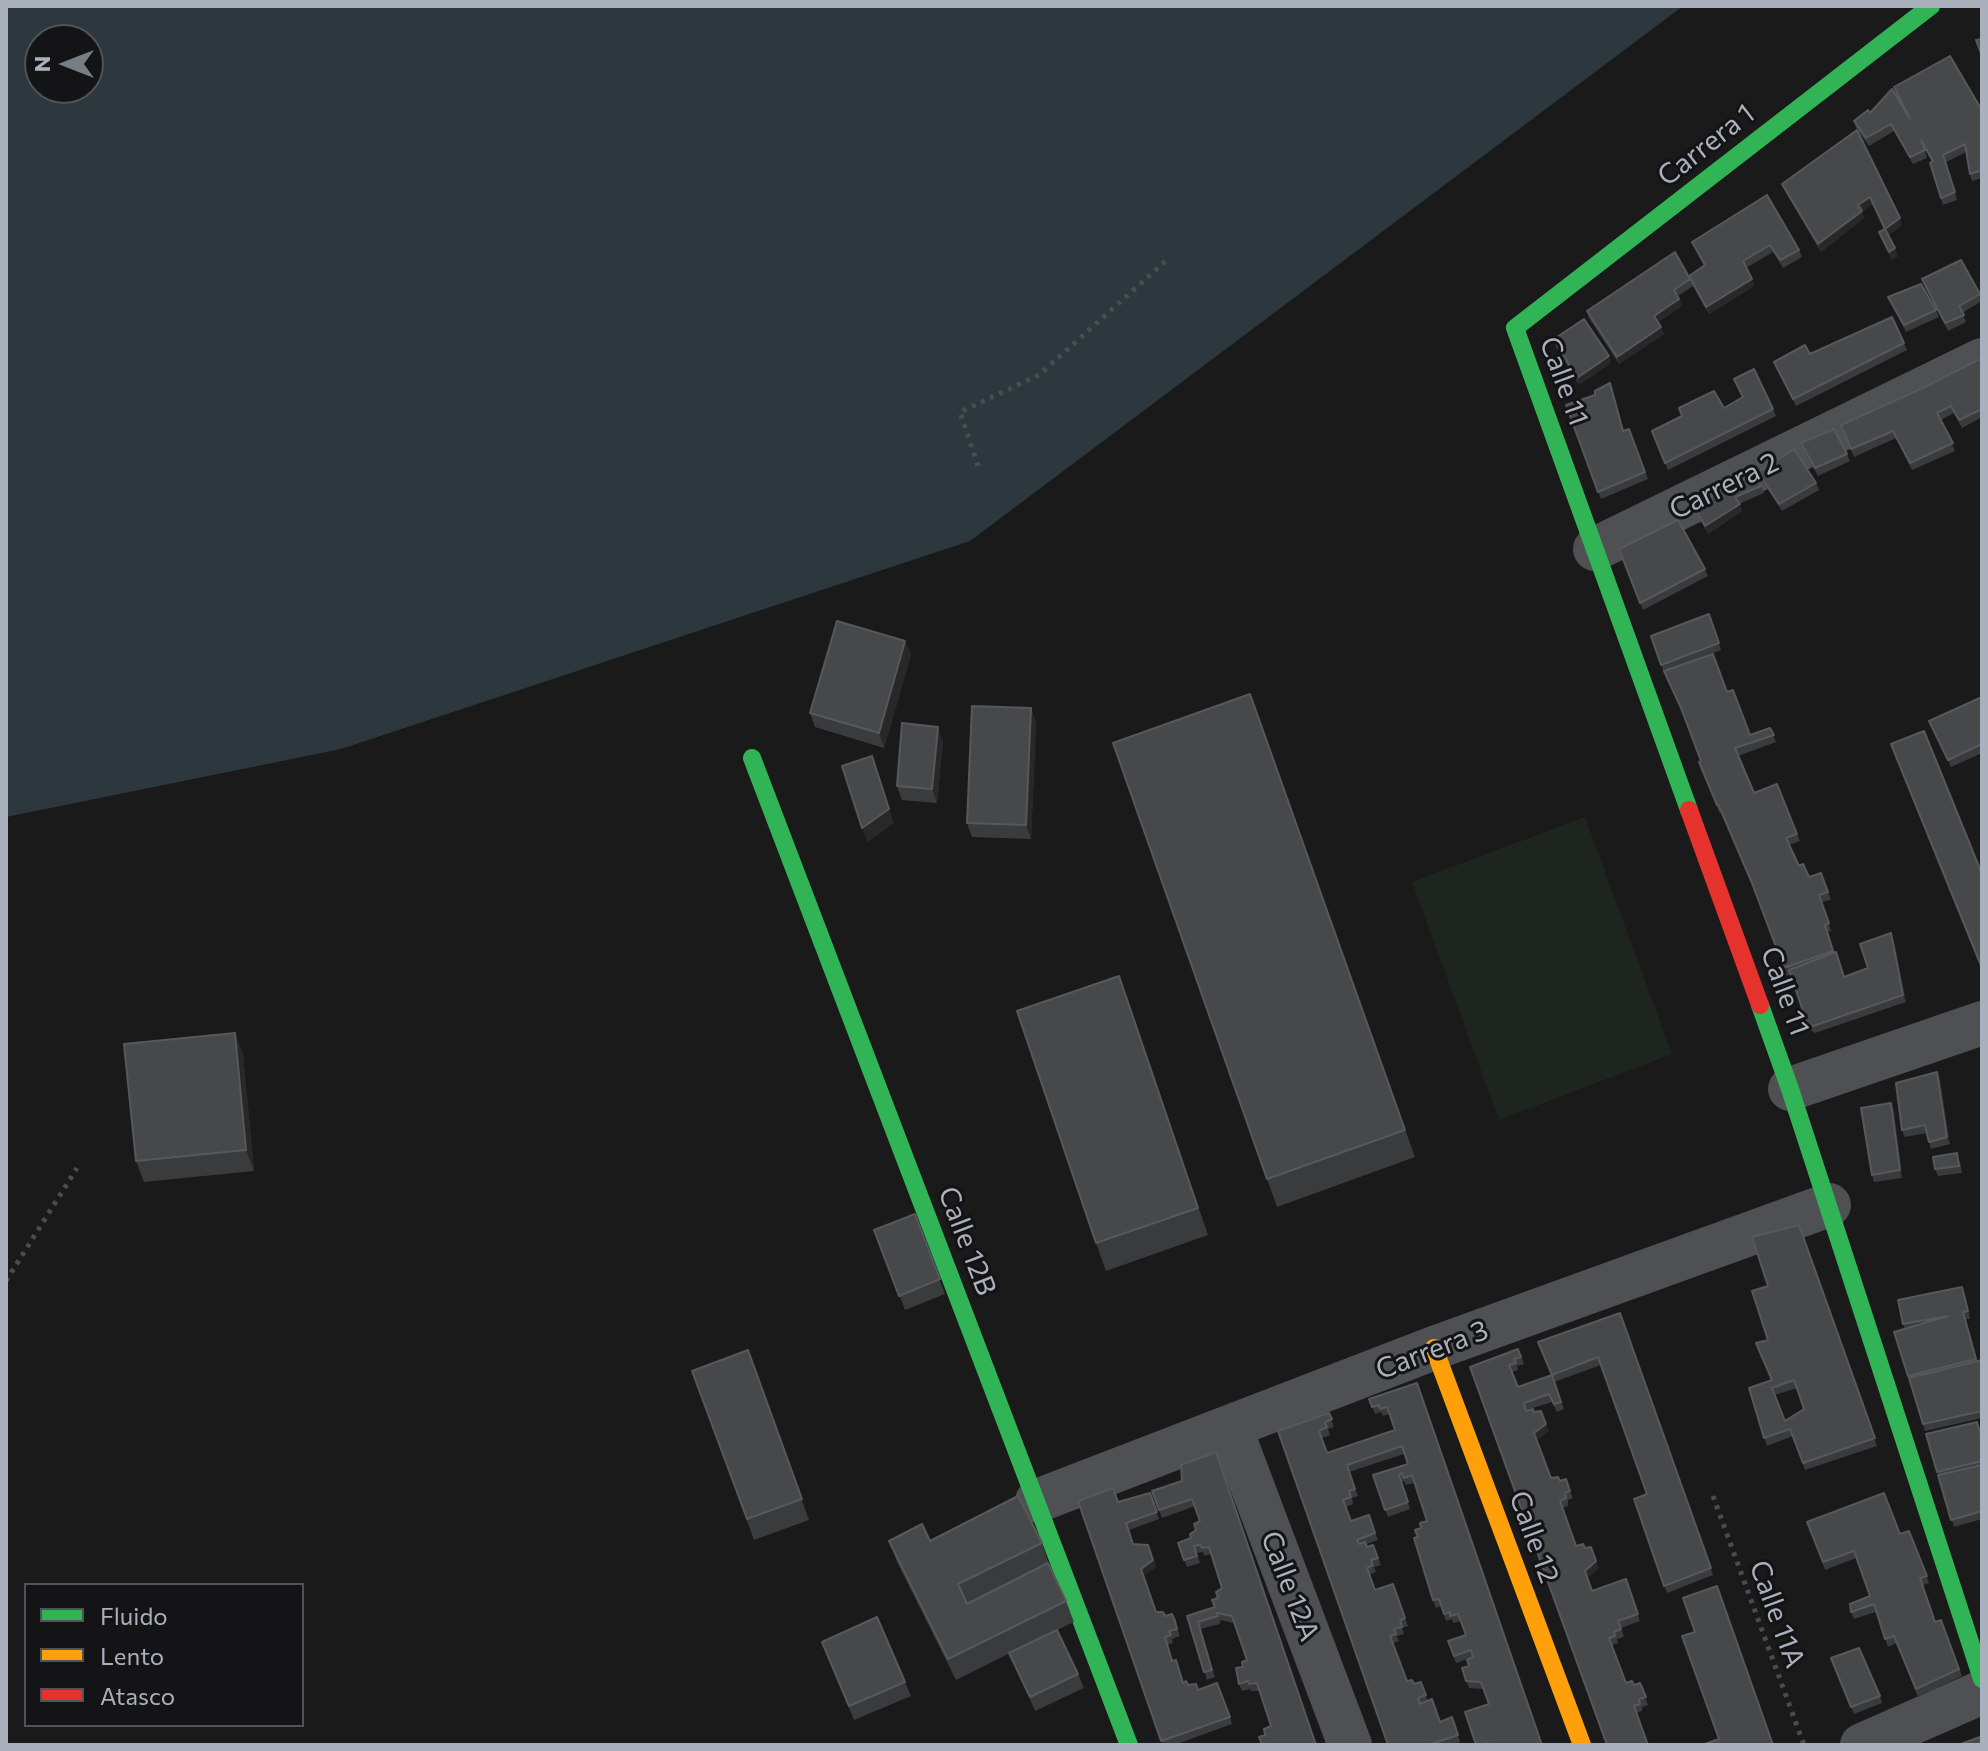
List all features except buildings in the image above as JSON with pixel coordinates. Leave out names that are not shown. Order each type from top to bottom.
[{"type":"street","name":"Carrera 1","points":[[1515,328],[1931,6]]},
{"type":"street","name":"Calle 11","points":[[1515,328],[1790,1089],[1982,1679]]},
{"type":"street","name":"Carrera 2","points":[[1595,549],[1982,360]]},
{"type":"street","name":"Calle 12B","points":[[752,758],[1129,1745]]},
{"type":"street","points":[[1790,1089],[1982,1023]]},
{"type":"street","name":"Carrera 3","points":[[1037,1501],[1434,1348],[1829,1205]]},
{"type":"street","name":"Calle 12","points":[[1434,1348],[1582,1745]]},
{"type":"street","name":"Calle 12A","points":[[1230,1427],[1350,1745]]},
{"type":"street","points":[[1862,1745],[1982,1692]]},
{"type":"path","points":[[978,466],[960,412],[1039,375],[1169,258]]},
{"type":"path","points":[[6,1281],[77,1168]]},
{"type":"path","name":"Calle 11A","points":[[1713,1496],[1804,1745]]},
{"type":"shaded area","points":[[6,6],[1683,6],[970,541],[341,749],[6,817]]},
{"type":"shaded area","points":[[1585,817],[1672,1054],[1499,1120],[1412,882]]},
{"type":"traffic: fast","points":[[1689,810],[1515,328],[1931,6]]},
{"type":"traffic: fast","points":[[752,758],[1129,1745]]},
{"type":"traffic: fast","points":[[1760,1005],[1982,1679]]},
{"type":"traffic: slow","points":[[1434,1348],[1582,1745]]},
{"type":"traffic: jam","points":[[1689,810],[1760,1005]]}]
